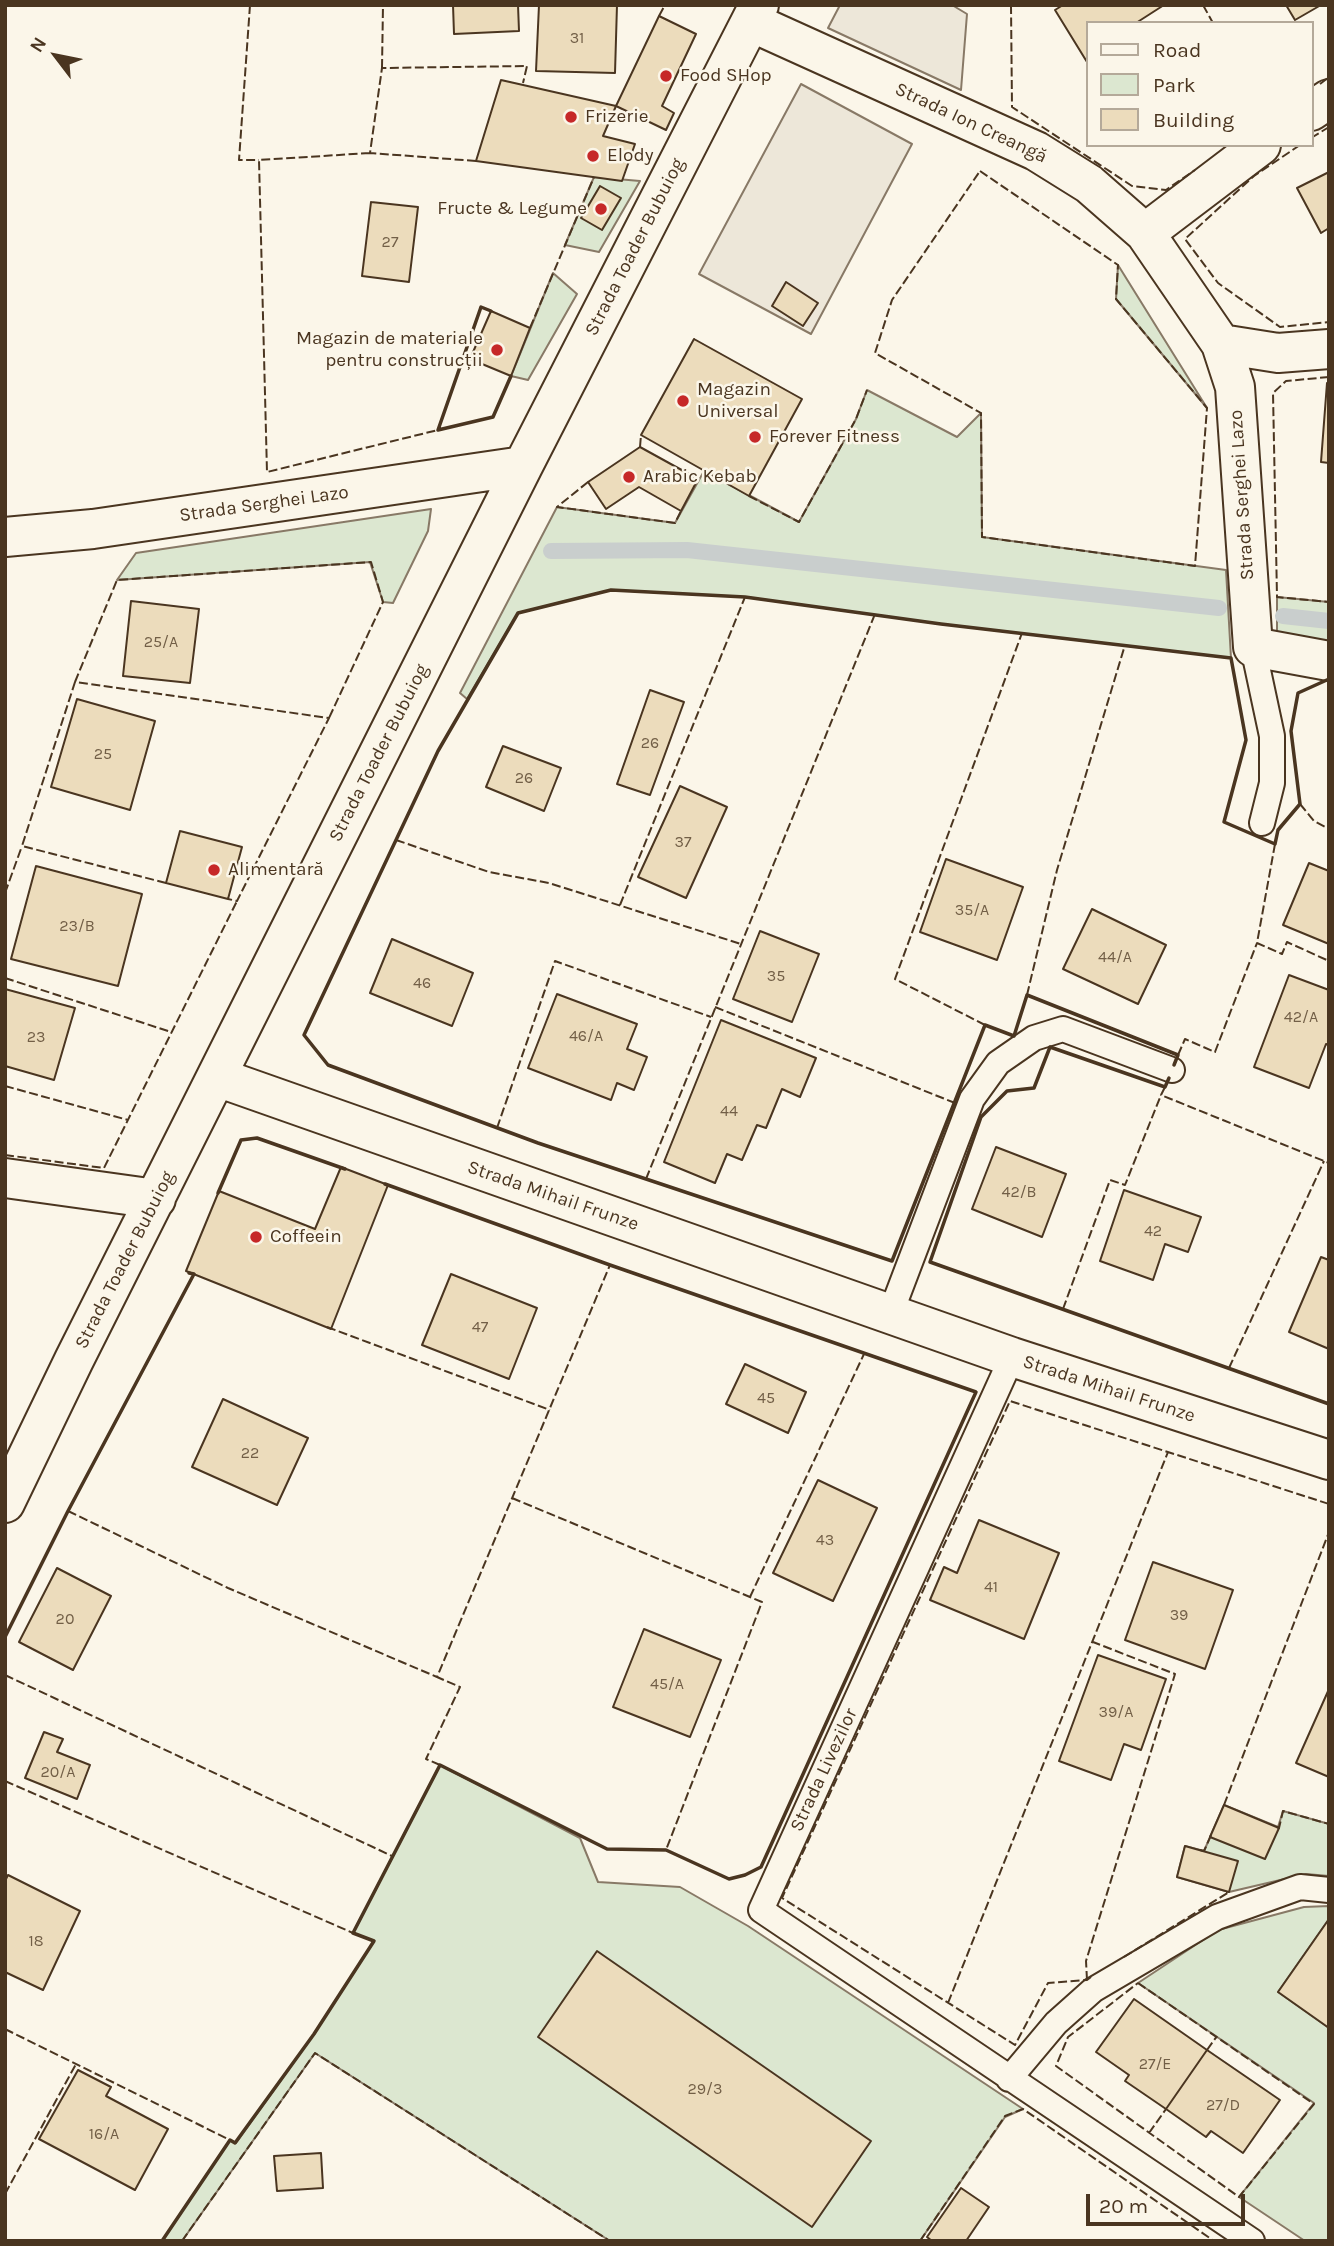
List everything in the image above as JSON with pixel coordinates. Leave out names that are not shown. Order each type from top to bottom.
[{"type":"street","name":"Strada Ion Creangă","points":[[755,14],[1036,151],[1089,184],[1145,233],[1221,344]]},
{"type":"street","name":"Strada Toader Bubuiog","points":[[5,1503],[74,1360],[523,466],[755,14]]},
{"type":"street","points":[[1313,110],[1329,99]]},
{"type":"street","points":[[1145,233],[1258,147]]},
{"type":"street","points":[[1221,344],[1278,354],[1329,349]]},
{"type":"street","name":"Strada Serghei Lazo","points":[[1221,344],[1235,387],[1253,647]]},
{"type":"street","name":"Strada Serghei Lazo","points":[[5,537],[93,529],[523,466]]},
{"type":"street","points":[[1253,647],[1329,661]]},
{"type":"street","name":"Strada Mihail Frunze","points":[[216,1077],[1012,1357],[1329,1460]]},
{"type":"street","points":[[5,1178],[156,1199]]},
{"type":"lane","name":"Strada Serghei Lazo","points":[[1253,647],[1272,736],[1272,783],[1262,823]]},
{"type":"lane","points":[[890,1315],[972,1099],[998,1063],[1034,1038],[1063,1029],[1172,1070]]},
{"type":"lane","name":"Strada Livezilor","points":[[1012,1357],[761,1910],[1252,2241]]},
{"type":"lane","points":[[1009,2079],[1056,2023],[1093,1990],[1217,1917],[1300,1887],[1329,1890]]},
{"type":"green space","points":[[594,177],[640,181],[599,252],[565,245]]},
{"type":"green space","points":[[1118,265],[1207,408],[1116,299]]},
{"type":"green space","points":[[553,273],[577,294],[528,380],[511,376]]},
{"type":"green space","points":[[867,390],[957,437],[981,413],[982,537],[1226,570],[1231,658],[941,624],[745,597],[611,590],[518,613],[467,699],[460,693],[557,507],[675,523],[704,471],[799,522],[856,419]]},
{"type":"green space","points":[[431,509],[428,531],[393,603],[383,602],[370,562],[117,580],[136,553]]},
{"type":"green space","points":[[1277,597],[1329,602],[1329,648],[1277,642]]},
{"type":"green space","points":[[440,1765],[580,1838],[598,1882],[680,1887],[748,1926],[1023,2109],[1005,2117],[920,2241],[610,2241],[315,2053],[182,2241],[162,2241],[230,2140],[236,2143],[314,2034],[374,1941],[353,1933]]},
{"type":"green space","points":[[1224,1805],[1278,1827],[1283,1811],[1329,1824],[1329,1876],[1306,1874],[1229,1892],[1177,1877],[1185,1846],[1204,1851]]},
{"type":"green space","points":[[1329,1906],[1329,1919],[1278,1992],[1329,2028],[1329,2241],[1305,2241],[1239,2197],[1314,2103],[1138,1983],[1218,1930],[1304,1907]]},
{"type":"shaded area","points":[[840,5],[952,5],[967,14],[961,90],[828,28]]},
{"type":"shaded area","points":[[801,84],[912,144],[811,334],[699,274]]},
{"type":"building","points":[[453,5],[518,5],[519,31],[454,34]]},
{"type":"building","points":[[539,5],[617,5],[615,73],[536,71]]},
{"type":"building","points":[[1063,5],[1164,5],[1139,21],[1086,21],[1086,60],[1055,10]]},
{"type":"building","points":[[1286,5],[1321,5],[1295,20]]},
{"type":"building","points":[[659,16],[696,34],[662,106],[674,113],[666,130],[616,106]]},
{"type":"building","points":[[501,80],[616,106],[603,136],[635,144],[622,181],[476,161]]},
{"type":"building","points":[[1329,172],[1329,228],[1321,233],[1297,188]]},
{"type":"building","points":[[600,186],[621,198],[602,230],[581,218]]},
{"type":"building","points":[[371,202],[418,207],[409,282],[362,276]]},
{"type":"building","points":[[786,282],[818,303],[803,326],[772,306]]},
{"type":"building","points":[[491,311],[530,328],[511,376],[470,359]]},
{"type":"building","points":[[694,339],[802,399],[749,496],[641,435]]},
{"type":"building","points":[[1329,383],[1329,463],[1321,462]]},
{"type":"building","points":[[640,447],[698,479],[681,511],[639,487],[606,509],[588,482]]},
{"type":"building","points":[[131,601],[199,609],[190,683],[123,676]]},
{"type":"building","points":[[650,690],[684,702],[650,795],[617,784]]},
{"type":"building","points":[[77,699],[155,721],[130,810],[51,787]]},
{"type":"building","points":[[503,746],[561,768],[544,811],[486,787]]},
{"type":"building","points":[[680,786],[727,807],[686,898],[638,877]]},
{"type":"building","points":[[180,831],[242,847],[228,899],[166,883]]},
{"type":"building","points":[[946,859],[1023,887],[997,960],[920,932]]},
{"type":"building","points":[[1309,863],[1329,871],[1329,944],[1283,925]]},
{"type":"building","points":[[36,866],[142,894],[118,986],[11,959]]},
{"type":"building","points":[[1092,909],[1166,945],[1138,1004],[1063,969]]},
{"type":"building","points":[[760,931],[819,954],[792,1022],[733,999]]},
{"type":"building","points":[[392,939],[473,973],[452,1026],[370,993]]},
{"type":"building","points":[[1289,975],[1329,990],[1329,1045],[1326,1044],[1309,1088],[1254,1067]]},
{"type":"building","points":[[5,989],[75,1008],[54,1080],[5,1066]]},
{"type":"building","points":[[557,994],[637,1024],[627,1049],[647,1057],[634,1090],[617,1083],[611,1100],[528,1068]]},
{"type":"building","points":[[721,1020],[816,1058],[800,1097],[782,1089],[766,1128],[757,1125],[742,1160],[727,1154],[715,1183],[664,1162]]},
{"type":"building","points":[[996,1147],[1066,1174],[1042,1237],[972,1209]]},
{"type":"building","points":[[341,1167],[388,1185],[331,1329],[186,1271],[219,1191],[315,1229]]},
{"type":"building","points":[[1124,1190],[1201,1217],[1188,1252],[1165,1244],[1153,1280],[1100,1261]]},
{"type":"building","points":[[1321,1257],[1329,1260],[1329,1349],[1289,1332]]},
{"type":"building","points":[[451,1274],[537,1308],[509,1379],[422,1345]]},
{"type":"building","points":[[745,1364],[806,1392],[788,1433],[726,1404]]},
{"type":"building","points":[[223,1399],[308,1438],[277,1505],[192,1467]]},
{"type":"building","points":[[818,1480],[877,1508],[833,1601],[773,1573]]},
{"type":"building","points":[[979,1520],[1059,1553],[1024,1639],[930,1600],[944,1567],[957,1573]]},
{"type":"building","points":[[1153,1562],[1233,1590],[1205,1669],[1125,1640]]},
{"type":"building","points":[[57,1568],[111,1596],[73,1670],[19,1642]]},
{"type":"building","points":[[644,1629],[721,1660],[690,1737],[613,1707]]},
{"type":"building","points":[[1098,1655],[1166,1679],[1141,1750],[1124,1744],[1111,1780],[1059,1761]]},
{"type":"building","points":[[1329,1689],[1329,1777],[1296,1763]]},
{"type":"building","points":[[44,1732],[63,1739],[57,1752],[90,1765],[77,1799],[25,1778]]},
{"type":"building","points":[[1224,1805],[1279,1828],[1265,1859],[1210,1837]]},
{"type":"building","points":[[1185,1846],[1238,1861],[1229,1892],[1177,1877]]},
{"type":"building","points":[[8,1875],[80,1911],[43,1990],[5,1972],[5,1881]]},
{"type":"building","points":[[1329,1919],[1329,2028],[1278,1992]]},
{"type":"building","points":[[597,1951],[871,2141],[812,2227],[538,2037]]},
{"type":"building","points":[[1134,1999],[1207,2050],[1166,2109],[1125,2081],[1129,2075],[1096,2052]]},
{"type":"building","points":[[1207,2050],[1280,2100],[1243,2153],[1211,2131],[1206,2137],[1166,2109]]},
{"type":"building","points":[[78,2070],[111,2087],[106,2096],[168,2129],[135,2190],[39,2139]]},
{"type":"building","points":[[321,2153],[323,2188],[277,2191],[274,2156]]},
{"type":"building","points":[[961,2188],[989,2207],[966,2241],[932,2241],[927,2237]]},
{"type":"waterway","points":[[551,551],[687,550],[1219,608]]},
{"type":"waterway","points":[[1283,616],[1329,621]]},
{"type":"fence","points":[[250,5],[239,160],[259,160]]},
{"type":"fence","points":[[382,68],[383,5]]},
{"type":"fence","points":[[659,16],[665,5]]},
{"type":"fence","points":[[1011,5],[1012,107],[1132,186],[1166,190],[1195,170]]},
{"type":"fence","points":[[1203,5],[1212,21]]},
{"type":"fence","points":[[476,161],[370,153],[382,68],[527,66],[523,83]]},
{"type":"fence","points":[[1320,84],[1329,77]]},
{"type":"fence","points":[[1313,137],[1329,127]]},
{"type":"fence","points":[[1297,147],[1254,176],[1185,239],[1218,283],[1280,327],[1329,322]]},
{"type":"fence","points":[[370,153],[259,160],[267,472],[438,430]]},
{"type":"fence","points":[[980,171],[1118,265],[1116,299],[1207,408],[1195,566],[982,537],[981,413],[875,353],[892,300],[980,171]]},
{"type":"fence","points":[[530,328],[594,177]]},
{"type":"fence","points":[[1329,377],[1286,381],[1273,393],[1277,597],[1329,602]]},
{"type":"fence","points":[[749,496],[799,522],[856,419],[867,390]]},
{"type":"fence","points":[[640,447],[641,435]]},
{"type":"fence","points":[[588,482],[557,507],[675,523],[681,511]]},
{"type":"fence","points":[[75,682],[117,580],[371,562],[383,602],[329,718]]},
{"type":"fence","points":[[620,905],[745,597]]},
{"type":"fence","points":[[646,1179],[875,614]]},
{"type":"fence","points":[[985,1025],[895,979],[1022,633]]},
{"type":"fence","points":[[1027,995],[1057,870],[1125,645]]},
{"type":"fence","points":[[166,883],[22,846],[75,682],[329,718],[237,901],[228,899]]},
{"type":"fence","points":[[1300,804],[1314,821],[1329,829]]},
{"type":"fence","points":[[396,840],[489,872],[549,883],[741,944]]},
{"type":"fence","points":[[1275,844],[1257,943],[1282,954],[1287,942],[1329,961]]},
{"type":"fence","points":[[5,893],[22,846]]},
{"type":"fence","points":[[5,1155],[104,1168],[237,901]]},
{"type":"fence","points":[[1178,1055],[1185,1039],[1215,1052],[1257,943]]},
{"type":"fence","points":[[497,1128],[555,961],[711,1017]]},
{"type":"fence","points":[[5,978],[171,1032]]},
{"type":"fence","points":[[715,1007],[955,1103]]},
{"type":"fence","points":[[5,1086],[128,1120]]},
{"type":"fence","points":[[1165,1087],[1161,1095],[1329,1163]]},
{"type":"fence","points":[[1063,1309],[1110,1180],[1125,1185],[1161,1095]]},
{"type":"fence","points":[[1229,1368],[1324,1161]]},
{"type":"fence","points":[[440,1765],[426,1759],[460,1687],[437,1677],[610,1265]]},
{"type":"fence","points":[[327,1327],[550,1410]]},
{"type":"fence","points":[[750,1597],[864,1354]]},
{"type":"fence","points":[[1091,1977],[1087,1980],[1048,1983],[1015,2045],[782,1898],[1010,1401],[1329,1504]]},
{"type":"fence","points":[[948,2003],[1168,1452]]},
{"type":"fence","points":[[512,1498],[762,1602],[666,1850]]},
{"type":"fence","points":[[68,1511],[228,1588],[437,1677]]},
{"type":"fence","points":[[1224,1805],[1329,1532]]},
{"type":"fence","points":[[1087,1980],[1086,1961],[1175,1674],[1093,1642]]},
{"type":"fence","points":[[5,1675],[392,1856]]},
{"type":"fence","points":[[5,1781],[353,1933]]},
{"type":"fence","points":[[1277,1827],[1279,1828],[1283,1811],[1329,1824]]},
{"type":"fence","points":[[1200,1850],[1204,1851],[1212,1833]]},
{"type":"fence","points":[[1124,1957],[1229,1892],[1226,1892]]},
{"type":"fence","points":[[1138,1983],[1314,2104],[1239,2197],[1056,2066],[1068,2037],[1138,1983]]},
{"type":"fence","points":[[5,2029],[230,2140]]},
{"type":"fence","points":[[1207,2050],[1217,2036]]},
{"type":"fence","points":[[182,2241],[315,2053],[610,2241]]},
{"type":"fence","points":[[5,2194],[76,2064]]},
{"type":"fence","points":[[920,2241],[1005,2116],[1023,2109],[1214,2241]]},
{"type":"fence","points":[[1149,2133],[1166,2109]]},
{"type":"wall","points":[[491,311],[481,307],[438,430],[493,417],[511,376]]},
{"type":"wall","points":[[1174,1065],[1178,1055],[1027,995],[1014,1036],[985,1025],[892,1261],[538,1143],[328,1065],[304,1035],[438,751],[518,613],[611,590],[745,597],[941,624],[1231,658],[1246,740],[1224,822],[1275,844],[1278,830],[1300,804],[1291,731],[1298,693],[1329,679]]},
{"type":"wall","points":[[1169,1078],[1165,1087],[1050,1047],[1034,1088],[1007,1091],[981,1117],[930,1262],[1329,1404]]},
{"type":"wall","points":[[218,1193],[241,1140],[257,1138],[345,1169]]},
{"type":"wall","points":[[162,2241],[230,2140],[235,2143],[314,2034],[374,1941],[353,1933],[440,1765],[607,1849],[666,1850],[729,1879],[761,1867],[976,1392],[385,1184]]},
{"type":"wall","points":[[5,1637],[68,1511],[194,1274],[189,1273]]},
{"type":"place","name":"Food SHop","points":[[666,76]]},
{"type":"place","name":"Frizerie","points":[[571,117]]},
{"type":"place","name":"Elody","points":[[593,156]]},
{"type":"place","name":"Fructe & Legume","points":[[601,209]]},
{"type":"place","name":"Magazin de materiale pentru construcții","points":[[497,350]]},
{"type":"place","name":"Magazin Universal","points":[[683,401]]},
{"type":"place","name":"Forever Fitness","points":[[755,437]]},
{"type":"place","name":"Arabic Kebab","points":[[629,477]]},
{"type":"place","name":"Alimentară","points":[[214,870]]},
{"type":"place","name":"Coffeein","points":[[256,1237]]}]
